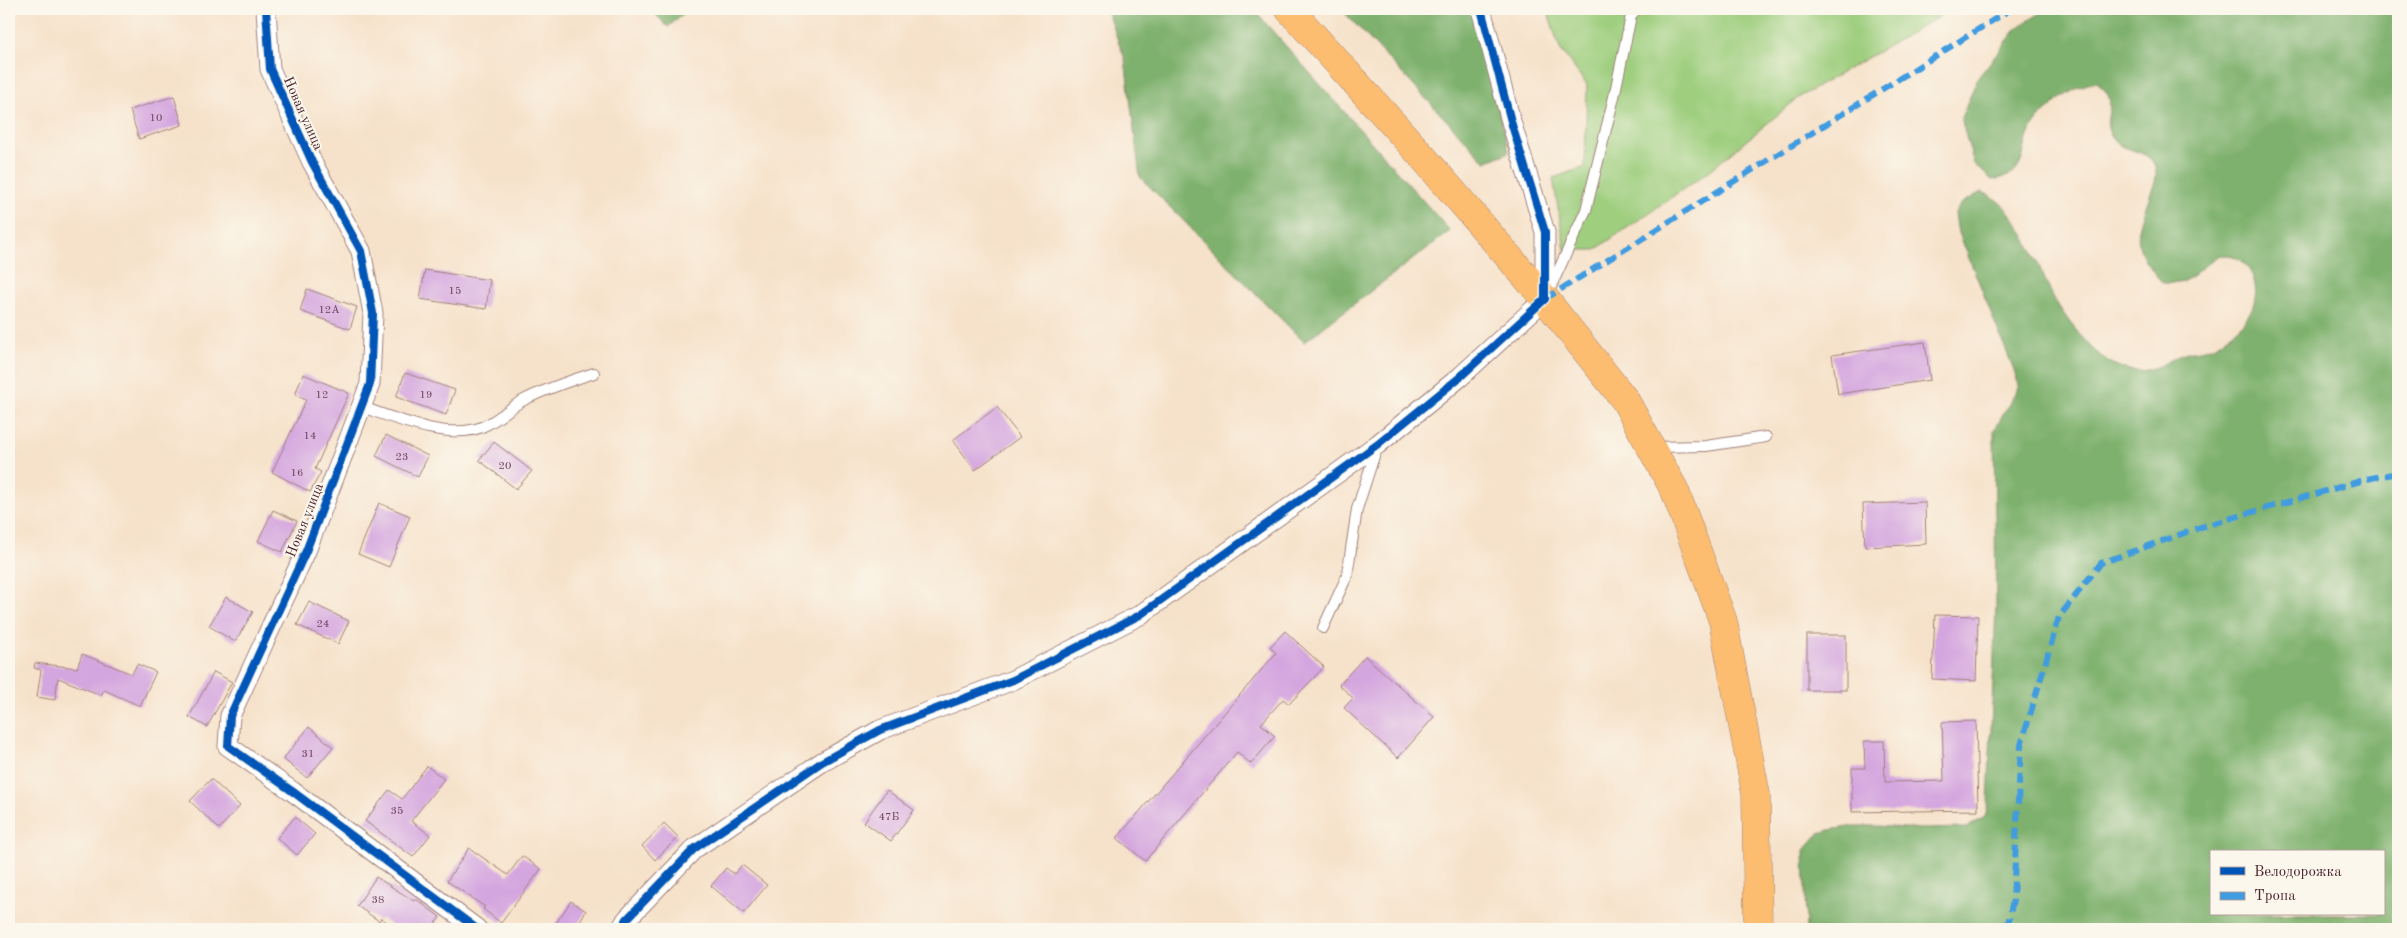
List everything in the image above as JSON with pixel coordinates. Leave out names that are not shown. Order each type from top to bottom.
[{"type":"main road","points":[[1288,9],[1422,156],[1545,299],[1625,400],[1675,491],[1724,622],[1756,794],[1758,929]]},
{"type":"street","name":"Новая улица","points":[[266,9],[270,69],[312,162],[361,251],[373,313],[370,384],[306,551],[230,716],[228,746],[292,791],[477,929]]},
{"type":"street","points":[[621,929],[627,919],[694,849],[822,762],[880,730],[1014,680],[1140,615],[1378,444],[1460,377],[1545,299],[1545,232],[1512,125],[1481,9]]},
{"type":"lane","points":[[1545,299],[1586,210],[1632,16],[1636,9]]},
{"type":"lane","points":[[362,407],[413,425],[452,432],[483,427],[521,401],[568,381],[594,373]]},
{"type":"lane","points":[[1651,447],[1706,446],[1766,436]]},
{"type":"lane","points":[[1323,628],[1347,576],[1357,509],[1378,444]]},
{"type":"green space","points":[[650,9],[688,9],[668,27]]},
{"type":"green space","points":[[1106,9],[1253,9],[1450,231],[1304,342],[1140,177],[1125,59]]},
{"type":"green space","points":[[1341,9],[1474,9],[1509,152],[1486,162]]},
{"type":"green space","points":[[1547,9],[1952,9],[1798,98],[1708,172],[1595,250],[1565,250],[1553,178],[1585,167],[1587,85],[1560,49]]},
{"type":"green space","points":[[2047,9],[2398,9],[2398,929],[1806,929],[1804,850],[1819,833],[1854,826],[1920,829],[1966,828],[1985,817],[1988,804],[1996,606],[1994,431],[2019,386],[1957,228],[1955,213],[1961,204],[1981,192],[1995,199],[2007,210],[2026,239],[2056,302],[2067,318],[2098,354],[2123,368],[2136,371],[2148,370],[2185,353],[2205,349],[2217,344],[2244,321],[2254,302],[2255,289],[2252,275],[2242,262],[2230,255],[2216,258],[2180,283],[2163,283],[2144,259],[2138,239],[2139,229],[2155,180],[2155,167],[2151,159],[2146,155],[2121,145],[2111,136],[2108,128],[2110,103],[2104,89],[2096,82],[2087,84],[2066,95],[2047,110],[2032,127],[2023,157],[2017,169],[2006,177],[1992,180],[1974,164],[1961,119],[1977,79],[2018,27]]},
{"type":"building","points":[[174,96],[182,125],[139,139],[130,110]]},
{"type":"building","points":[[425,270],[490,280],[486,309],[420,299]]},
{"type":"building","points":[[307,289],[357,307],[350,329],[300,311]]},
{"type":"building","points":[[1925,342],[1930,380],[1838,394],[1832,355]]},
{"type":"building","points":[[405,373],[455,390],[446,415],[396,397]]},
{"type":"building","points":[[303,374],[349,393],[315,469],[321,472],[310,492],[272,472],[306,400],[295,395]]},
{"type":"building","points":[[997,407],[1020,437],[975,470],[953,440]]},
{"type":"building","points":[[386,435],[428,456],[418,477],[376,456]]},
{"type":"building","points":[[494,442],[532,471],[516,489],[479,460]]},
{"type":"building","points":[[1925,502],[1926,544],[1865,547],[1863,504]]},
{"type":"building","points":[[379,503],[410,516],[389,567],[358,554]]},
{"type":"building","points":[[273,510],[297,521],[282,552],[258,541]]},
{"type":"building","points":[[226,597],[253,612],[235,642],[209,626]]},
{"type":"building","points":[[309,602],[349,621],[338,644],[297,625]]},
{"type":"building","points":[[1935,615],[1978,616],[1976,681],[1932,679]]},
{"type":"building","points":[[1285,631],[1324,667],[1289,704],[1283,699],[1261,724],[1275,736],[1251,764],[1237,752],[1145,861],[1117,838],[1276,653],[1270,647]]},
{"type":"building","points":[[1807,635],[1846,635],[1846,690],[1807,690]]},
{"type":"building","points":[[82,654],[132,674],[137,664],[156,672],[140,706],[104,690],[101,695],[58,678],[55,700],[37,697],[41,670],[34,668],[35,663],[77,668]]},
{"type":"building","points":[[1365,656],[1434,717],[1398,758],[1344,708],[1353,698],[1339,685]]},
{"type":"building","points":[[214,672],[232,682],[207,727],[189,717]]},
{"type":"building","points":[[1976,721],[1978,810],[1852,812],[1852,768],[1865,768],[1864,741],[1884,741],[1885,782],[1944,781],[1942,722]]},
{"type":"building","points":[[309,727],[333,747],[307,778],[283,759]]},
{"type":"building","points":[[427,766],[444,779],[411,821],[430,835],[413,857],[365,821],[389,790],[402,799]]},
{"type":"building","points":[[211,779],[240,806],[219,829],[190,801]]},
{"type":"building","points":[[887,790],[914,810],[891,841],[864,822]]},
{"type":"building","points":[[295,817],[315,834],[297,855],[277,838]]},
{"type":"building","points":[[664,823],[678,837],[655,860],[642,846]]},
{"type":"building","points":[[469,848],[508,875],[522,856],[541,869],[501,923],[483,909],[485,907],[447,881]]},
{"type":"building","points":[[742,865],[767,885],[744,913],[711,886],[726,868],[734,874]]},
{"type":"building","points":[[376,877],[414,901],[416,899],[440,917],[431,929],[396,929],[381,918],[379,921],[357,906]]},
{"type":"building","points":[[571,901],[586,911],[575,929],[552,929]]},
{"type":"marked path","points":[[1545,299],[2011,9]]},
{"type":"marked path","points":[[2007,929],[2013,900],[2021,745],[2059,617],[2101,563],[2204,526],[2371,478],[2398,473]]},
{"type":"cycle path","points":[[266,9],[270,69],[312,162],[361,251],[373,313],[370,384],[306,551],[230,716],[228,746],[292,791],[477,929]]},
{"type":"cycle path","points":[[621,929],[627,919],[694,849],[822,762],[880,730],[1013,680],[1140,615],[1378,444],[1460,377],[1545,299],[1545,232],[1512,125],[1481,9]]}]
